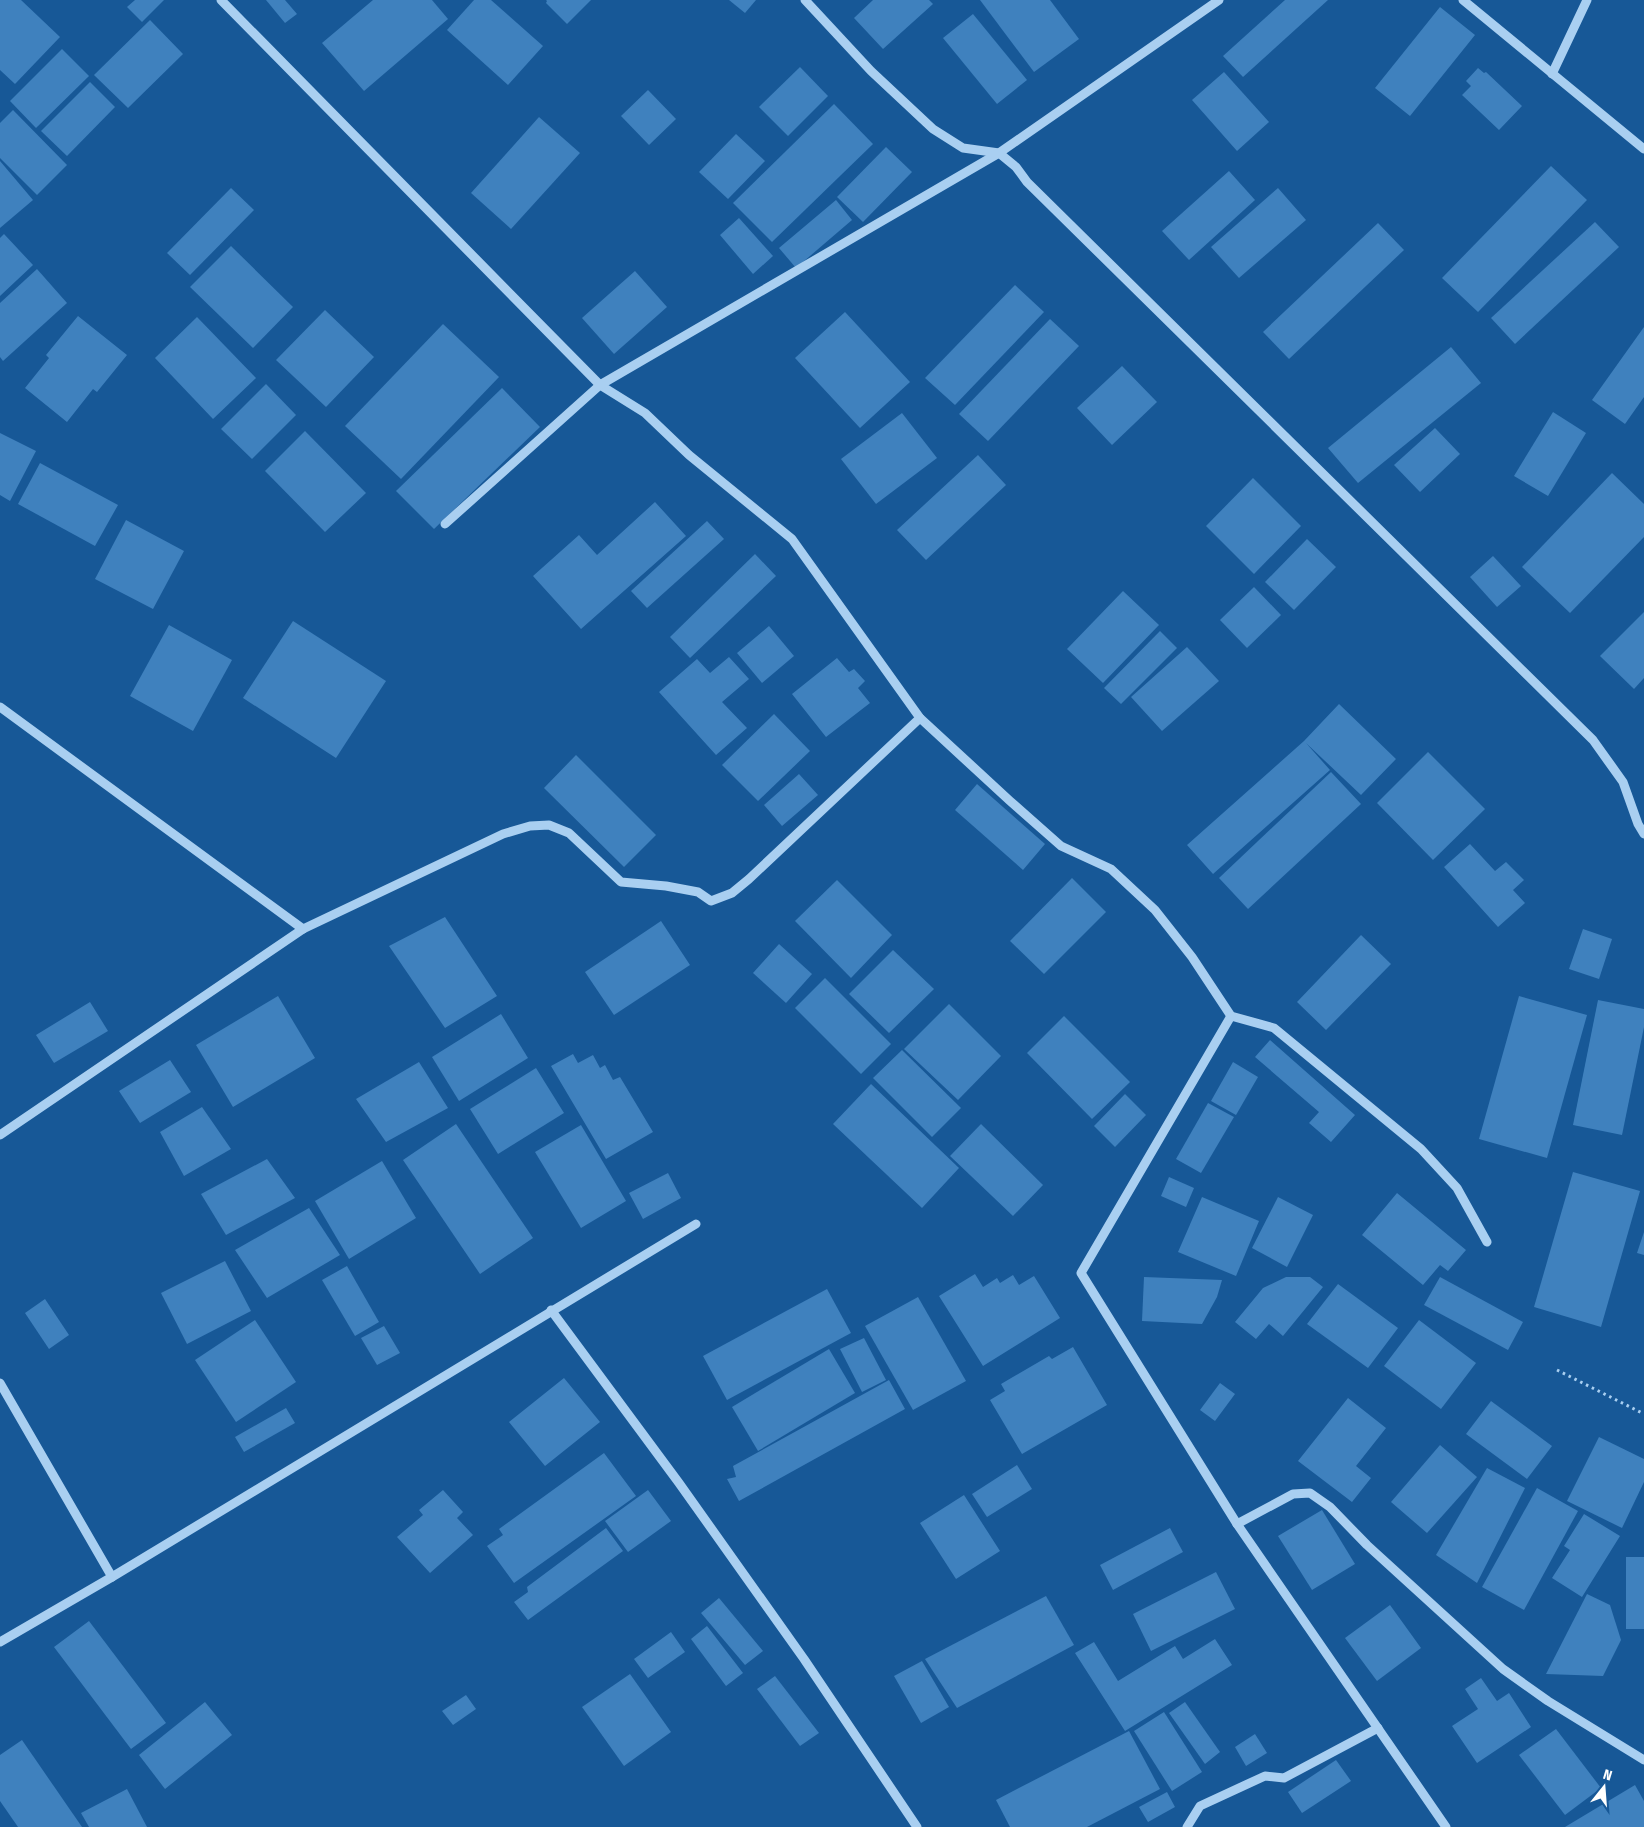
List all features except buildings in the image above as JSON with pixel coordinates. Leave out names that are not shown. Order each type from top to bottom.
[{"type":"street","points":[[220,0],[600,385],[645,413],[689,455],[792,540],[920,718],[1061,846],[1111,869],[1155,910],[1192,957],[1231,1016],[1274,1028],[1421,1149],[1457,1188],[1487,1242]]},
{"type":"street","points":[[805,0],[871,71],[933,129],[963,148],[999,153],[1016,167],[1034,189],[1593,740],[1622,782],[1638,824],[1644,834]]},
{"type":"street","points":[[445,524],[600,385],[999,153],[1219,0]]},
{"type":"street","points":[[1463,0],[1644,149]]},
{"type":"street","points":[[1552,74],[1587,0]]},
{"type":"street","points":[[0,707],[303,929]]},
{"type":"street","points":[[0,1135],[303,929],[503,834],[530,826],[549,825],[569,833],[621,882],[666,886],[698,892],[711,901],[732,893],[920,718]]},
{"type":"street","points":[[1231,1016],[1081,1273],[1237,1524],[1446,1827]]},
{"type":"street","points":[[0,1642],[112,1577],[696,1224]]},
{"type":"street","points":[[551,1310],[679,1483],[798,1651],[917,1827]]},
{"type":"street","points":[[0,1383],[112,1577]]},
{"type":"street","points":[[1237,1524],[1293,1494],[1310,1493],[1330,1507],[1367,1545],[1503,1669],[1548,1701],[1644,1760]]},
{"type":"street","points":[[1188,1827],[1200,1806],[1265,1776],[1284,1778],[1378,1728]]},
{"type":"path","points":[[1557,1370],[1644,1414]]}]
